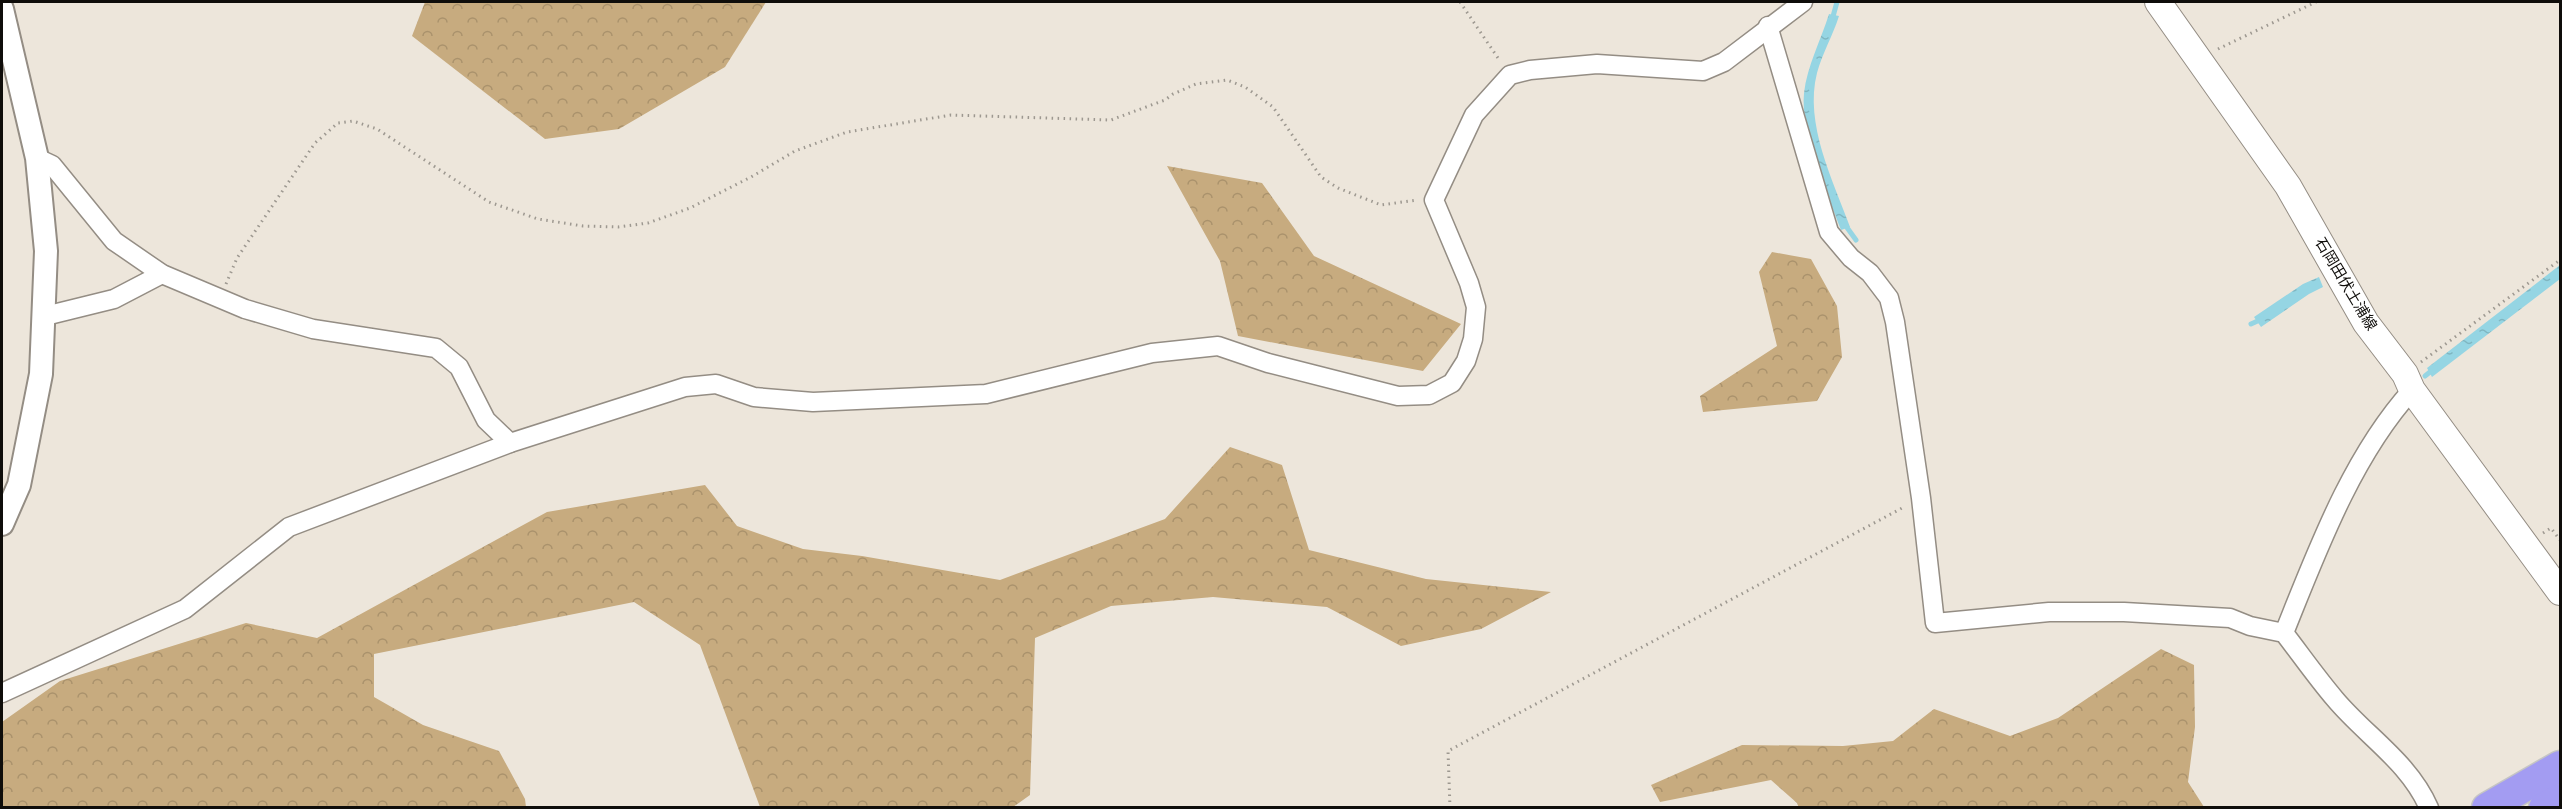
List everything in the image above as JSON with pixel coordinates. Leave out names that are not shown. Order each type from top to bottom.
[{"type":"highway","points":[[2487,807],[2560,766]]},
{"type":"highway","points":[[2544,807],[2560,800]]},
{"type":"main road","name":"石岡田伏土浦線","points":[[2158,2],[2288,186],[2366,323],[2560,592]]},
{"type":"street","points":[[2,693],[185,609],[289,527],[510,443],[685,387],[716,384],[754,397],[813,402],[986,394],[1152,353],[1218,346],[1268,363],[1398,396],[1429,394],[1452,383],[1466,360],[1473,339],[1476,307],[1469,283],[1434,200],[1474,115],[1510,75],[1530,70],[1597,64],[1703,71],[1724,62],[1803,2]]},
{"type":"street","points":[[2,9],[37,158],[46,251],[42,374],[19,485],[2,524]]},
{"type":"street","points":[[1768,27],[1829,232],[1851,258],[1870,273],[1889,298],[1895,322],[1922,498],[1935,622],[2049,612],[2124,612],[2230,618],[2250,626],[2284,633],[2335,700],[2403,766],[2421,789],[2429,807]]},
{"type":"street","points":[[37,158],[52,165],[114,241],[162,274],[245,309],[313,330],[436,348],[459,367],[486,420],[510,443]]},
{"type":"street","points":[[45,316],[114,299],[162,274]]},
{"type":"street","points":[[2284,633],[2315,555],[2357,471],[2409,382]]},
{"type":"path","points":[[1460,2],[1510,75]]},
{"type":"path","points":[[2199,58],[2316,2]]},
{"type":"path","points":[[220,298],[237,258],[315,143],[338,123],[346,122],[363,123],[377,129],[489,202],[538,219],[583,226],[618,227],[648,223],[690,208],[752,177],[795,151],[847,132],[951,115],[1111,120],[1165,100],[1196,84],[1227,80],[1245,87],[1273,106],[1321,177],[1338,188],[1381,205],[1434,200]]},
{"type":"path","points":[[2409,382],[2560,260]]},
{"type":"path","points":[[1450,807],[1448,751],[1922,498]]},
{"type":"green space","points":[[425,2],[766,2],[725,67],[619,129],[545,139],[412,36]]},
{"type":"green space","points":[[1167,166],[1262,183],[1314,256],[1461,324],[1423,371],[1238,336],[1220,261]]},
{"type":"green space","points":[[1772,252],[1811,259],[1837,306],[1842,357],[1817,401],[1703,412],[1700,396],[1777,346],[1759,272]]},
{"type":"green space","points":[[1230,447],[1282,465],[1309,550],[1426,579],[1551,592],[1481,629],[1401,646],[1327,607],[1213,597],[1111,606],[1035,638],[1030,795],[1013,807],[760,807],[700,645],[634,602],[374,654],[374,697],[423,725],[499,751],[525,799],[526,807],[2,807],[2,722],[60,681],[246,623],[317,638],[547,512],[705,485],[737,526],[803,549],[862,556],[1000,580],[1165,519]]},
{"type":"green space","points":[[2161,649],[2194,665],[2195,727],[2188,782],[2204,807],[1799,808],[1797,803],[1771,780],[1660,802],[1651,785],[1742,745],[1843,746],[1893,741],[1934,709],[2010,736],[2058,718]]},
{"type":"water","points":[[1829,14],[1839,16],[1817,73],[1814,112],[1822,152],[1850,227],[1841,230],[1810,144],[1804,109],[1808,73]]},
{"type":"water","points":[[2560,265],[2560,279],[2432,377],[2427,368]]},
{"type":"water","points":[[2319,277],[2323,287],[2261,327],[2254,317],[2303,284]]},
{"type":"waterway","points":[[1832,20],[1837,2]]},
{"type":"waterway","points":[[1843,222],[1856,240]]},
{"type":"waterway","points":[[2251,324],[2262,319]]},
{"type":"waterway","points":[[2425,376],[2435,368]]}]
